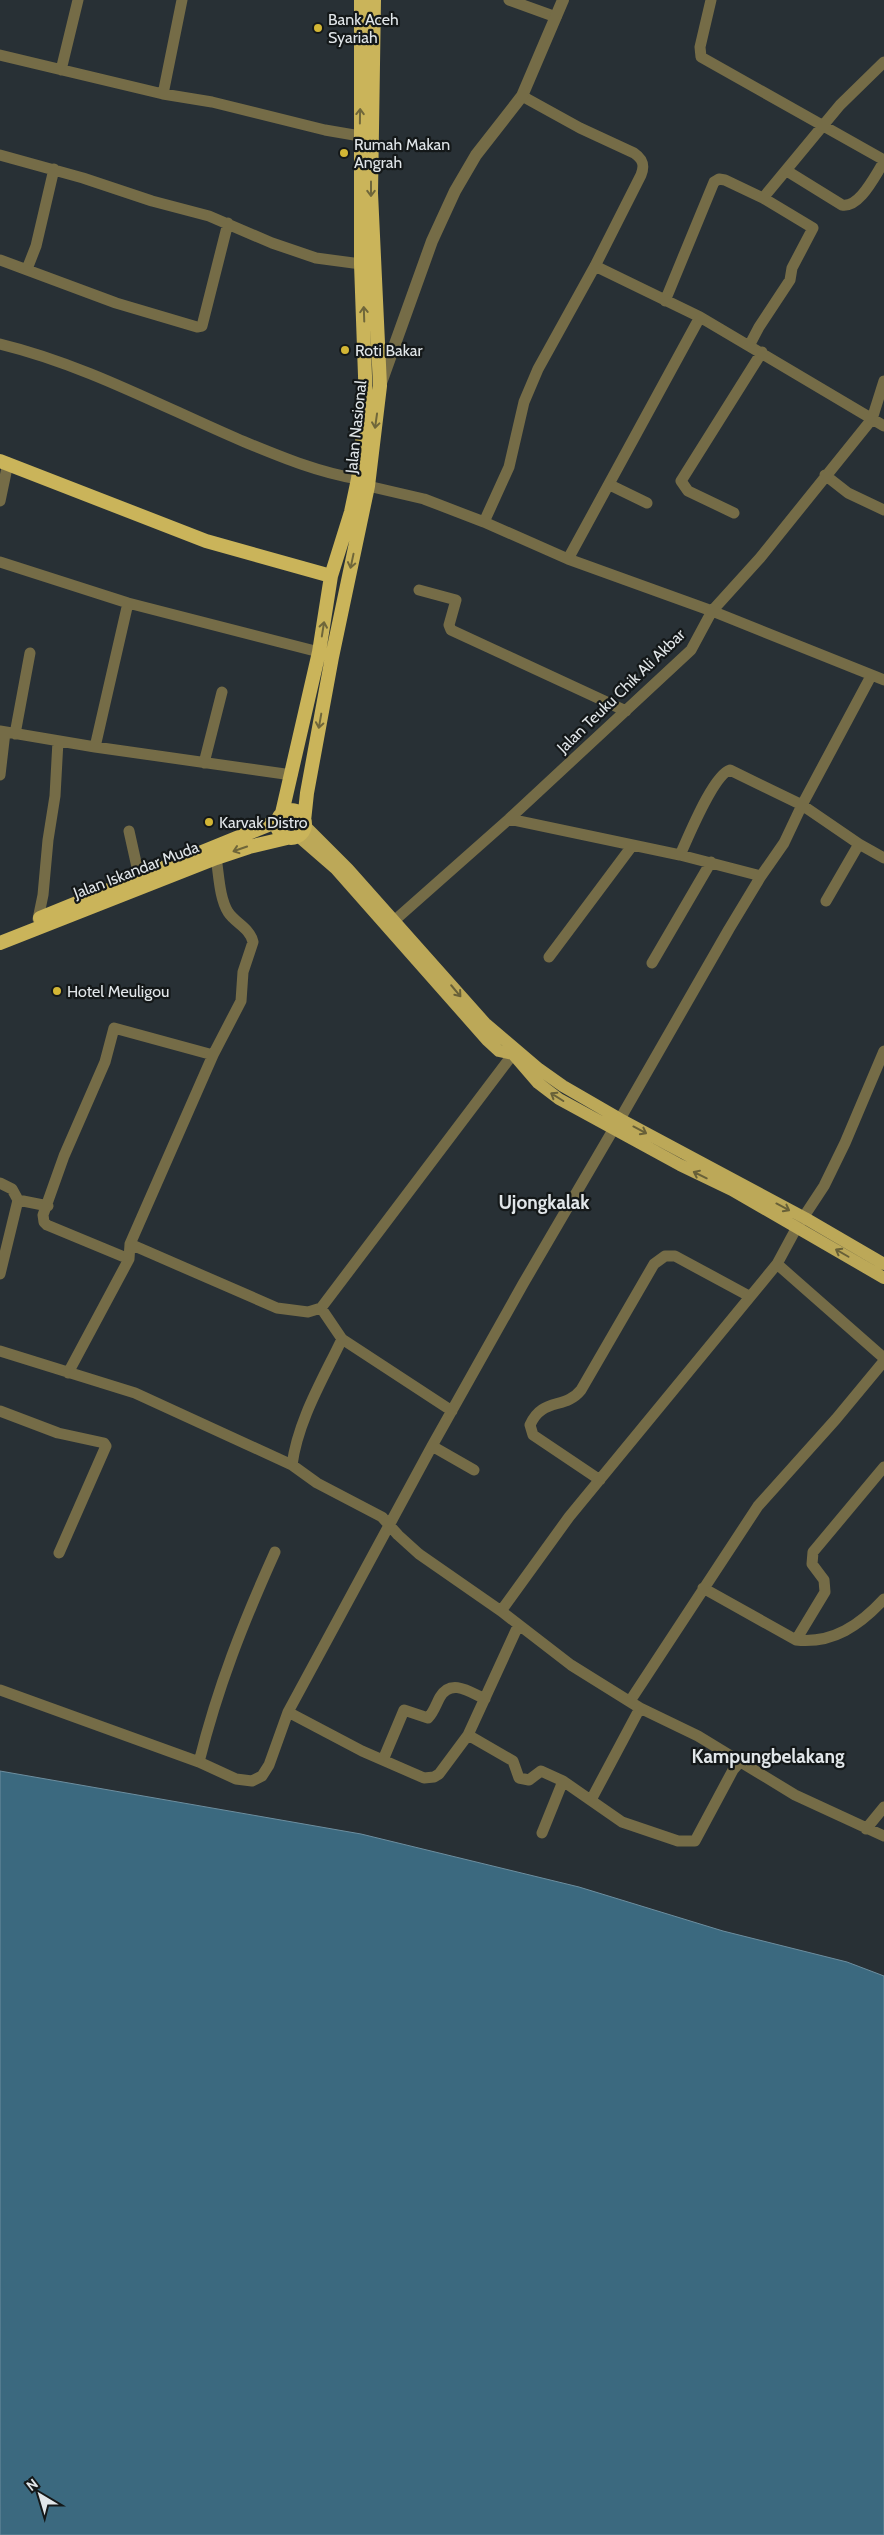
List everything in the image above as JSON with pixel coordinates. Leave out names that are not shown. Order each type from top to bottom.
[{"type":"highway","name":"Jalan Nasional","points":[[280,817],[292,775],[319,652],[331,576],[359,498],[367,383],[362,264],[360,136],[368,0]]},
{"type":"highway","name":"Jalan Nasional","points":[[299,830],[380,386],[371,193],[368,0]]},
{"type":"highway","points":[[4,462],[206,541],[331,576]]},
{"type":"highway","points":[[287,811],[298,812],[299,830],[279,831],[280,817],[287,811]]},
{"type":"highway","name":"Jalan Iskandar Muda","points":[[0,934],[280,817]]},
{"type":"highway","name":"Jalan Iskandar Muda","points":[[0,943],[216,858],[299,830]]},
{"type":"main road","points":[[299,830],[395,920],[473,1010],[503,1040],[616,1124]]},
{"type":"main road","points":[[299,830],[488,1040],[499,1051],[513,1054],[538,1083],[549,1092],[616,1124],[801,1223],[884,1264]]},
{"type":"main road","points":[[801,1223],[884,1278]]},
{"type":"street","points":[[61,70],[78,0]]},
{"type":"street","points":[[163,94],[182,0]]},
{"type":"street","points":[[509,0],[556,17]]},
{"type":"street","points":[[380,386],[432,242],[455,191],[476,155],[522,96],[563,0]]},
{"type":"street","points":[[711,0],[700,47],[701,57],[884,161],[858,200],[849,206],[842,205],[787,171]]},
{"type":"street","points":[[0,55],[163,94],[212,102],[325,130],[360,136]]},
{"type":"street","points":[[764,198],[840,105],[884,62]]},
{"type":"street","points":[[484,522],[509,467],[524,402],[535,377],[595,266],[641,175],[643,162],[634,153],[580,128],[522,96]]},
{"type":"street","points":[[0,155],[54,169],[152,201],[209,216],[290,250],[316,258],[362,264]]},
{"type":"street","points":[[27,269],[36,246],[54,169]]},
{"type":"street","points":[[666,301],[714,182],[722,179],[764,198],[813,228],[792,268],[790,280],[759,327],[750,346]]},
{"type":"street","points":[[0,260],[116,303],[183,325],[200,327],[205,320],[210,286],[228,223]]},
{"type":"street","points":[[595,266],[700,317],[884,426]]},
{"type":"street","points":[[568,559],[610,486],[700,317]]},
{"type":"street","points":[[0,344],[21,349],[106,381],[293,462],[332,474],[359,498],[424,500],[484,522],[568,559],[712,611],[884,680]]},
{"type":"street","points":[[734,512],[688,491],[681,481],[762,352]]},
{"type":"street","name":"Jalan Teuku Chik Ali Akbar","points":[[395,920],[510,819],[691,650],[712,611],[760,558],[872,419],[884,381]]},
{"type":"street","points":[[0,501],[4,462]]},
{"type":"street","points":[[825,475],[848,493],[884,510]]},
{"type":"street","points":[[610,486],[647,503]]},
{"type":"street","points":[[0,562],[128,603],[319,652]]},
{"type":"street","points":[[419,590],[457,601],[449,625],[452,630],[626,711]]},
{"type":"street","points":[[95,747],[128,603]]},
{"type":"street","points":[[0,775],[7,732],[30,653]]},
{"type":"street","points":[[0,1690],[199,1762],[236,1779],[252,1781],[258,1779],[269,1765],[288,1712],[432,1446],[616,1124],[761,876],[784,843],[802,805],[871,676]]},
{"type":"street","points":[[204,763],[222,692]]},
{"type":"street","points":[[7,732],[95,747],[292,775]]},
{"type":"street","points":[[38,919],[43,895],[48,840],[55,796],[58,741]]},
{"type":"street","points":[[680,855],[700,812],[720,776],[727,770],[734,770],[802,805],[859,844],[884,858]]},
{"type":"street","points":[[510,819],[711,862],[761,876]]},
{"type":"street","points":[[129,830],[139,876]]},
{"type":"street","points":[[826,901],[859,844]]},
{"type":"street","points":[[549,958],[632,846]]},
{"type":"street","points":[[68,1373],[129,1259],[130,1244],[213,1055],[241,1001],[243,972],[253,942],[249,933],[228,912],[225,906],[216,858]]},
{"type":"street","points":[[652,963],[711,862]]},
{"type":"street","points":[[129,1259],[47,1225],[44,1222],[43,1215],[48,1206],[64,1156],[105,1062],[114,1028],[213,1055]]},
{"type":"street","points":[[501,1611],[569,1517],[777,1264],[845,1143],[884,1051]]},
{"type":"street","points":[[130,1244],[277,1308],[308,1312],[320,1308],[513,1054]]},
{"type":"street","points":[[0,1184],[12,1189],[18,1200]]},
{"type":"street","points":[[18,1200],[48,1206]]},
{"type":"street","points":[[0,1274],[4,1235],[18,1200]]},
{"type":"street","points":[[600,1480],[538,1439],[530,1432],[530,1425],[543,1407],[568,1400],[581,1390],[654,1264],[665,1256],[675,1256],[749,1296]]},
{"type":"street","points":[[591,1800],[635,1704],[703,1588],[758,1506],[836,1419],[884,1360],[777,1264]]},
{"type":"street","points":[[320,1308],[342,1339],[452,1411]]},
{"type":"street","points":[[292,1465],[294,1447],[308,1409],[342,1339]]},
{"type":"street","points":[[0,1351],[135,1393],[292,1465],[317,1483],[378,1513],[398,1536],[419,1554],[501,1611],[571,1665],[635,1704],[698,1736],[795,1795],[884,1836]]},
{"type":"street","points":[[0,1411],[58,1433],[106,1446],[58,1553]]},
{"type":"street","points":[[432,1446],[474,1470]]},
{"type":"street","points":[[796,1640],[825,1592],[824,1580],[812,1564],[813,1552],[884,1467]]},
{"type":"street","points":[[199,1762],[214,1702],[244,1620],[276,1552]]},
{"type":"street","points":[[703,1588],[796,1640],[820,1640],[846,1631],[862,1621],[884,1599]]},
{"type":"street","points":[[288,1712],[383,1760],[424,1778],[434,1777],[443,1770],[468,1735],[518,1626]]},
{"type":"street","points":[[383,1760],[404,1710],[428,1718],[440,1696],[447,1689],[453,1687],[485,1699]]},
{"type":"street","points":[[468,1735],[513,1761],[519,1778],[529,1780],[540,1770],[563,1781],[622,1822],[678,1840],[695,1841],[733,1770],[740,1762]]},
{"type":"street","points":[[542,1833],[563,1781]]},
{"type":"street","points":[[866,1829],[884,1807]]},
{"type":"water","points":[[0,1771],[361,1834],[579,1887],[723,1931],[847,1962],[884,1976],[884,2535],[0,2535]]},
{"type":"place","name":"Bank Aceh Syariah","points":[[318,28]]},
{"type":"place","name":"Rumah Makan Angrah","points":[[344,153]]},
{"type":"place","name":"Roti Bakar","points":[[345,350]]},
{"type":"place","name":"Karvak Distro","points":[[209,822]]},
{"type":"place","name":"Hotel Meuligou","points":[[57,991]]},
{"type":"district","name":"Ujongkalak","points":[[544,1202]]},
{"type":"district","name":"Kampungbelakang","points":[[768,1756]]}]
